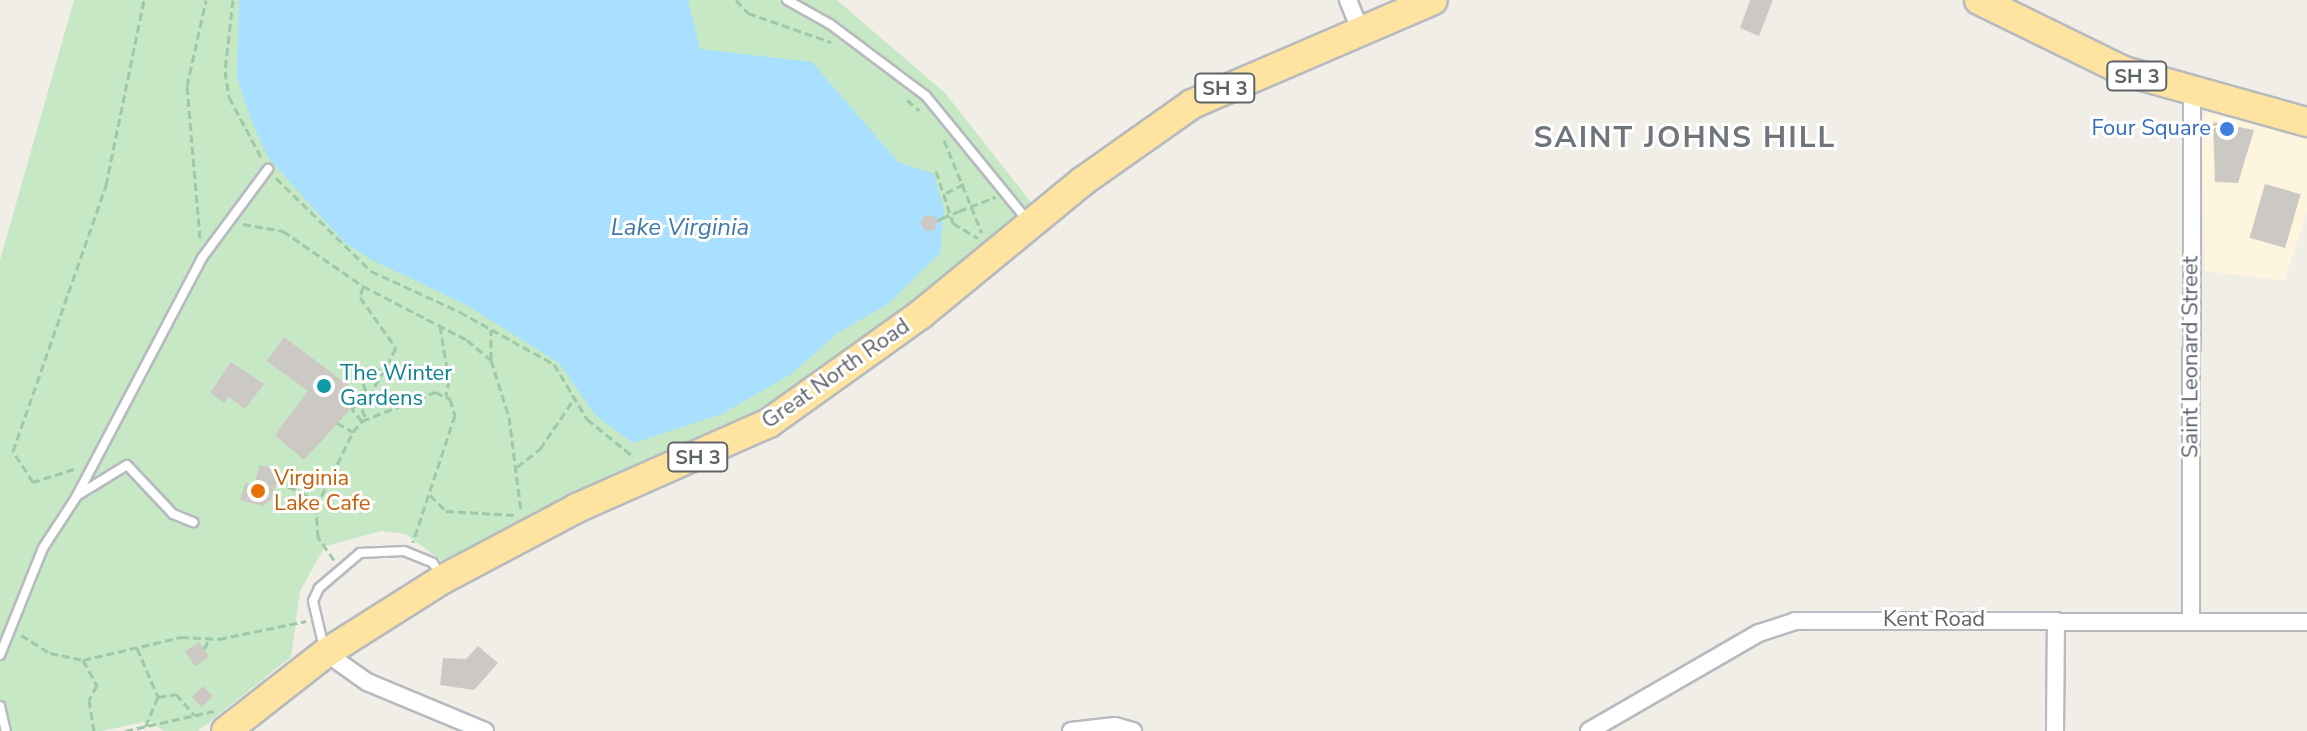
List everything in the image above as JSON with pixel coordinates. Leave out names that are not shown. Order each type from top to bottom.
[{"type":"highway","name":"Great North Road","points":[[223,723],[525,522],[769,423],[920,315],[1031,225],[1192,104],[1433,0]]},
{"type":"highway","name":"SH 3","points":[[1979,0],[2088,56],[2192,93],[2307,122]]},
{"type":"street","points":[[1348,0],[1360,30]]},
{"type":"street","name":"Saint Leonard Street","points":[[2191,620],[2192,93]]},
{"type":"street","name":"Kent Road","points":[[1589,731],[1777,625],[1811,620],[2307,622]]},
{"type":"street","points":[[2055,731],[2056,621]]},
{"type":"street","points":[[326,653],[367,682],[485,731]]},
{"type":"street","points":[[1071,731],[1115,726],[1133,731]]},
{"type":"lane","points":[[787,0],[830,24],[926,96],[1031,225]]},
{"type":"lane","points":[[0,655],[26,581],[77,496],[202,258],[223,224],[268,169]]},
{"type":"lane","points":[[77,496],[127,465],[173,514],[193,522]]},
{"type":"lane","points":[[326,653],[314,620],[313,601],[319,588],[360,553],[389,548],[417,556],[433,563],[443,579]]},
{"type":"lane","points":[[0,706],[6,731]]},
{"type":"path","points":[[97,455],[57,477],[33,482],[13,451],[106,185],[144,0]]},
{"type":"path","points":[[202,258],[187,86],[206,0]]},
{"type":"path","points":[[233,0],[225,71],[229,97],[268,169],[371,271],[554,364],[572,402],[635,459]]},
{"type":"path","points":[[736,0],[748,13],[843,47]]},
{"type":"path","points":[[896,91],[928,119]]},
{"type":"path","points":[[936,171],[953,223],[978,238],[982,228],[974,205],[939,131]]},
{"type":"path","points":[[944,193],[964,184]]},
{"type":"path","points":[[937,221],[974,205]]},
{"type":"path","points":[[223,224],[283,231],[363,286],[440,326],[491,360]]},
{"type":"path","points":[[363,286],[360,297],[396,348],[385,375],[362,409],[364,420]]},
{"type":"path","points":[[417,556],[412,547],[455,415],[446,396],[449,380],[440,326]]},
{"type":"path","points":[[430,495],[446,511],[525,522],[501,385],[491,360],[491,330]]},
{"type":"path","points":[[364,420],[352,409],[366,391],[361,378],[375,367],[385,375]]},
{"type":"path","points":[[326,551],[318,537],[316,505],[353,432],[364,420],[423,394],[446,396]]},
{"type":"path","points":[[517,467],[540,449],[572,402]]},
{"type":"path","points":[[337,423],[353,432]]},
{"type":"path","points":[[277,482],[316,505]]},
{"type":"path","points":[[23,637],[50,653],[83,660],[181,637],[209,639],[314,620]]},
{"type":"path","points":[[204,649],[209,639]]},
{"type":"path","points":[[137,648],[158,697]]},
{"type":"path","points":[[83,660],[97,685],[89,700],[94,731]]},
{"type":"path","points":[[145,727],[158,697],[169,692],[185,698],[195,716]]},
{"type":"path","points":[[125,731],[208,711],[223,723]]},
{"type":"shaded area","points":[[2211,108],[2307,135],[2307,212],[2284,281],[2205,271],[2202,131],[2204,116]]},
{"type":"green space","points":[[74,0],[837,0],[946,94],[1033,205],[800,392],[664,462],[447,565],[406,534],[382,531],[325,546],[300,591],[291,657],[198,731],[164,731],[149,721],[102,731],[0,731],[0,260]]},
{"type":"water","name":"Lake Virginia","points":[[239,0],[688,0],[700,49],[812,62],[898,162],[934,174],[944,209],[940,253],[888,304],[838,333],[791,374],[722,414],[633,443],[595,415],[559,363],[468,306],[372,260],[344,242],[304,198],[268,157],[251,120],[237,77]]},
{"type":"building","points":[[1750,0],[1773,0],[1759,36],[1740,28]]},
{"type":"building","points":[[2213,122],[2254,130],[2238,183],[2215,182]]},
{"type":"building","points":[[2265,184],[2301,194],[2285,248],[2250,238]]},
{"type":"building","points":[[929,215],[935,217],[935,229],[929,231],[923,229],[921,223],[923,217]]},
{"type":"building","points":[[284,337],[356,391],[359,400],[304,460],[275,435],[308,391],[267,361]]},
{"type":"building","points":[[231,362],[264,384],[245,409],[229,397],[224,403],[210,393]]},
{"type":"building","name":"Virginia Lake Cafe","points":[[260,465],[280,471],[271,500],[263,506],[240,500],[245,483],[254,485]]},
{"type":"building","points":[[199,642],[209,657],[195,666],[185,652]]},
{"type":"building","points":[[478,646],[498,663],[474,690],[440,685],[443,658],[466,659]]},
{"type":"building","points":[[203,686],[213,696],[202,707],[192,697]]},
{"type":"place","name":"Four Square","points":[[2227,129]]},
{"type":"place","name":"The Winter Gardens","points":[[324,386]]},
{"type":"place","name":"Virginia Lake Cafe","points":[[258,491]]},
{"type":"district","name":"SAINT JOHNS HILL","points":[[1685,138]]}]
